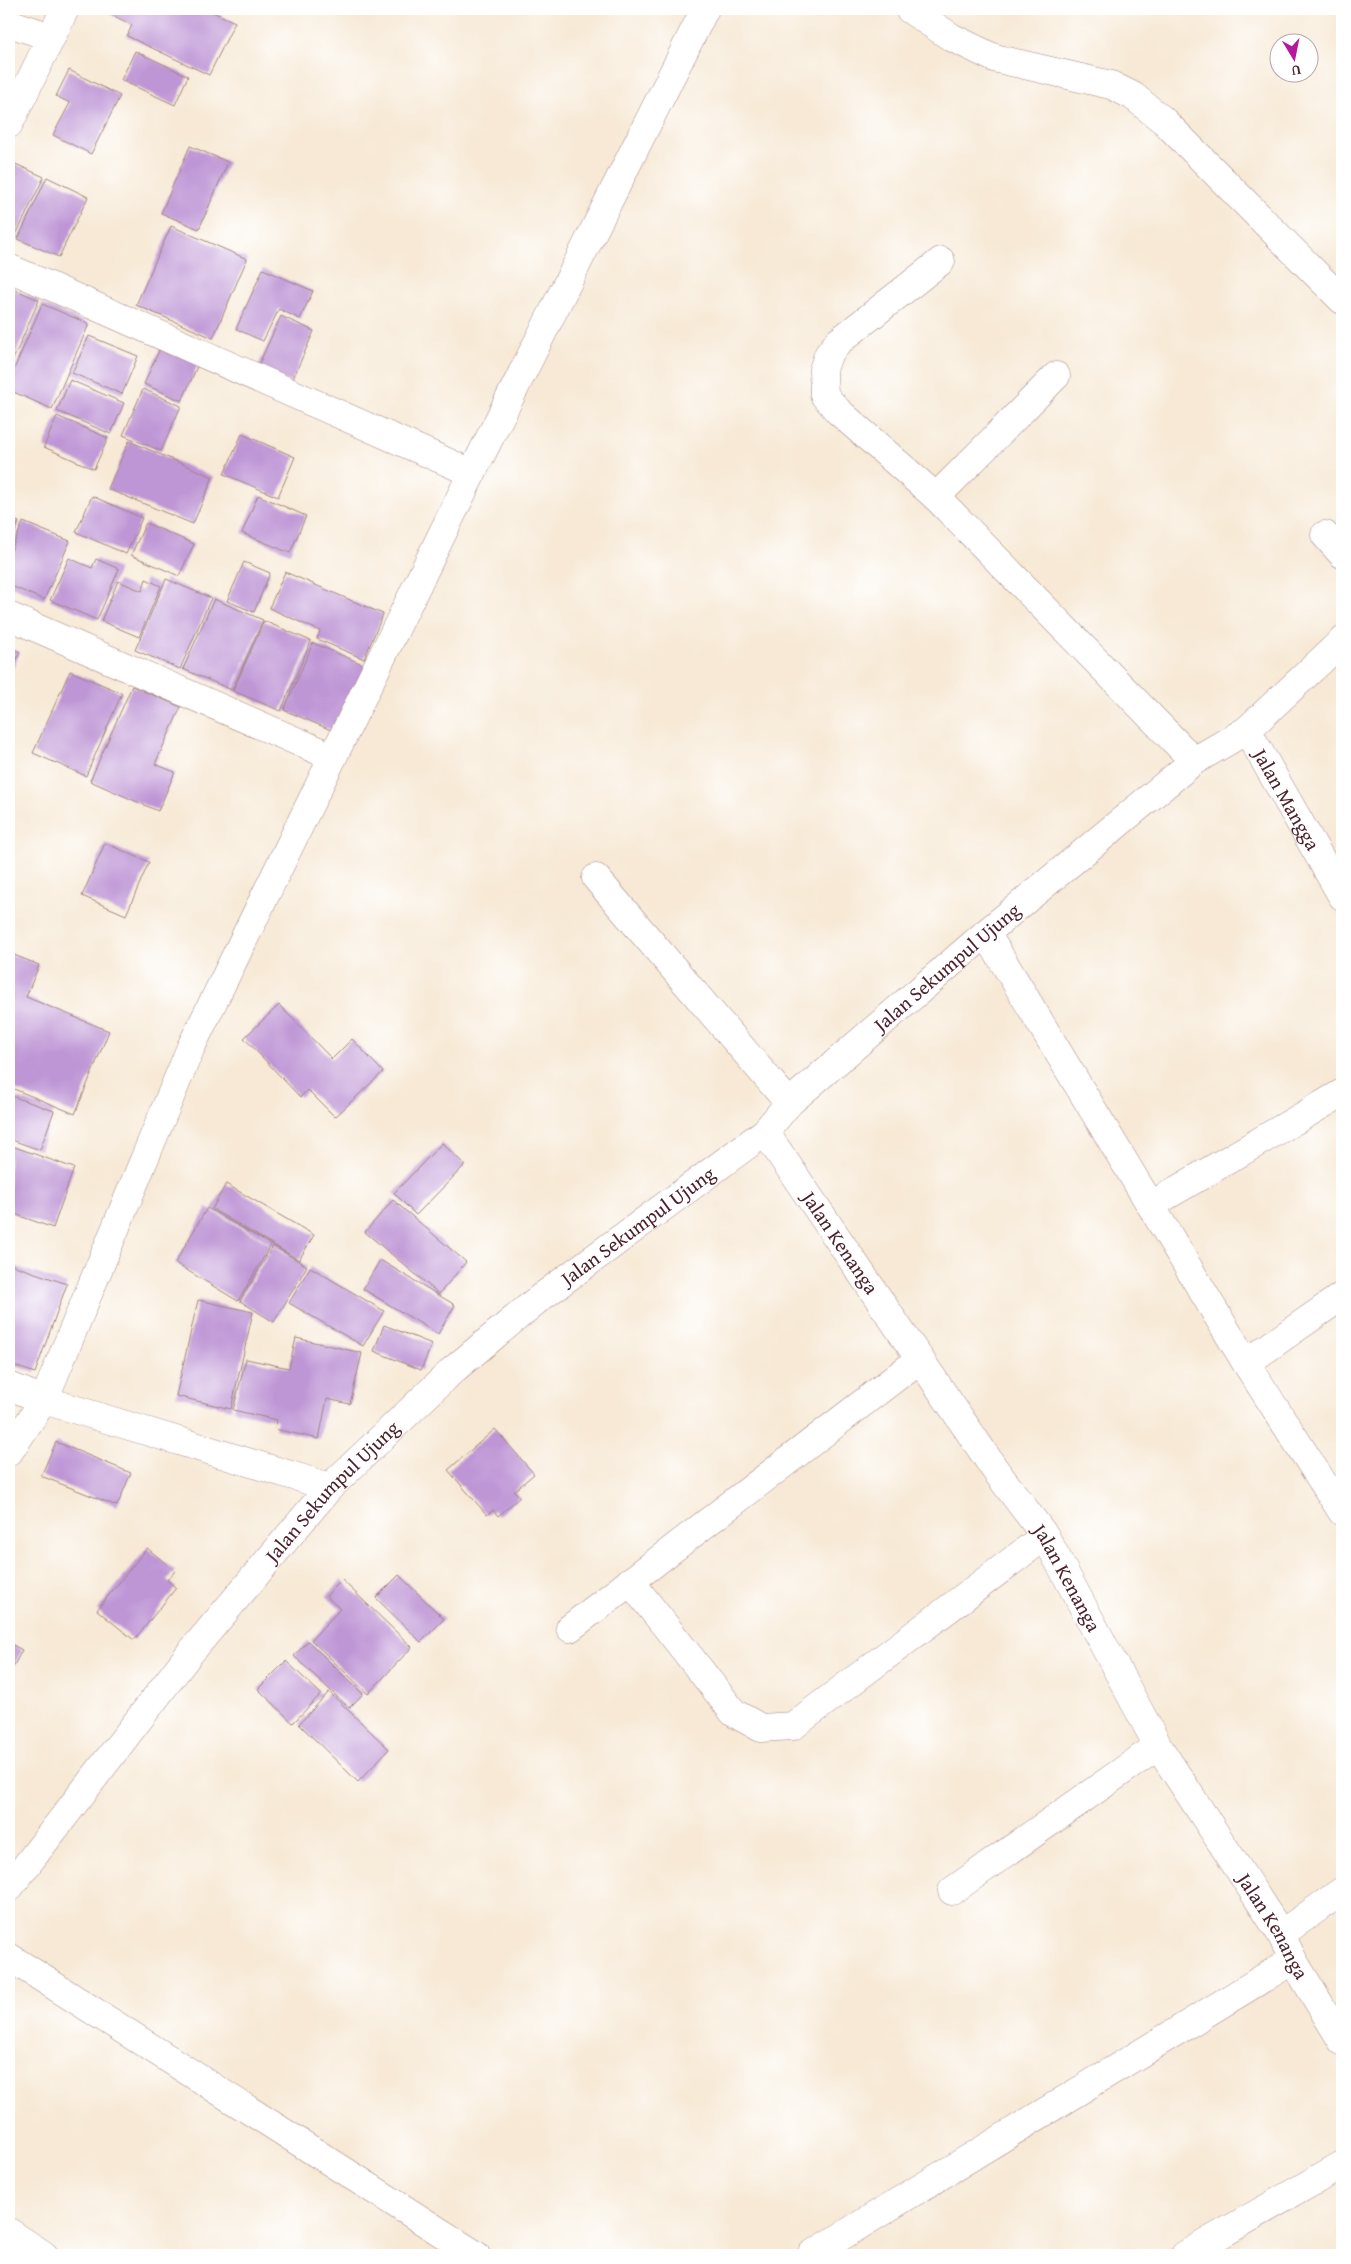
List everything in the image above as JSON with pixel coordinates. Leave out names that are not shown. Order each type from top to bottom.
[{"type":"street","points":[[9,124],[65,9]]},
{"type":"street","points":[[9,1452],[44,1400],[191,1047],[472,473],[705,9]]},
{"type":"street","points":[[909,9],[950,37],[994,58],[1046,72],[1111,85],[1133,96],[1164,121],[1342,300]]},
{"type":"street","points":[[9,23],[51,37]]},
{"type":"street","points":[[941,261],[838,342],[828,355],[824,370],[824,395],[833,406],[936,497],[1194,760]]},
{"type":"street","points":[[9,268],[472,473]]},
{"type":"street","points":[[936,497],[1056,376]]},
{"type":"street","points":[[9,616],[333,757]]},
{"type":"street","name":"Jalan Sekumpul Ujung","points":[[9,1888],[190,1653],[330,1487],[454,1370],[536,1301],[765,1132],[789,1103],[986,933],[1194,760],[1247,730],[1342,641]]},
{"type":"street","name":"Jalan Mangga","points":[[1247,730],[1342,896]]},
{"type":"street","points":[[596,878],[789,1103]]},
{"type":"street","points":[[986,933],[1246,1363],[1342,1512]]},
{"type":"street","points":[[1151,1205],[1342,1093]]},
{"type":"street","name":"Jalan Kenanga","points":[[765,1132],[996,1471],[1045,1536],[1158,1746],[1281,1934],[1293,1960],[1342,2041]]},
{"type":"street","points":[[1246,1363],[1342,1296]]},
{"type":"street","points":[[570,1628],[920,1359]]},
{"type":"street","points":[[9,1386],[44,1400],[330,1487]]},
{"type":"street","points":[[630,1581],[734,1713],[761,1728],[793,1726],[1045,1536]]},
{"type":"street","points":[[952,1891],[1158,1746]]},
{"type":"street","points":[[1281,1934],[1342,1892]]},
{"type":"street","points":[[9,1957],[476,2255]]},
{"type":"street","points":[[811,2255],[1293,1960]]},
{"type":"street","points":[[1185,2255],[1342,2165]]},
{"type":"street","points":[[9,2232],[44,2255]]},
{"type":"building","points":[[100,9],[206,9],[235,22],[209,75],[127,36],[132,25]]},
{"type":"building","points":[[135,51],[188,76],[175,105],[121,80]]},
{"type":"building","points":[[69,70],[120,96],[91,154],[53,135],[70,103],[56,96]]},
{"type":"building","points":[[190,146],[228,162],[199,229],[161,213]]},
{"type":"building","points":[[9,161],[44,177],[15,237],[9,234]]},
{"type":"building","points":[[47,177],[88,197],[59,257],[18,239]]},
{"type":"building","points":[[171,226],[247,259],[213,338],[136,305]]},
{"type":"building","points":[[263,269],[313,291],[300,319],[279,309],[263,341],[236,329]]},
{"type":"building","points":[[9,287],[39,300],[9,369]]},
{"type":"building","points":[[42,304],[89,324],[52,409],[9,390],[9,381]]},
{"type":"building","points":[[281,316],[314,331],[291,383],[257,368]]},
{"type":"building","points":[[89,336],[138,356],[122,394],[72,373]]},
{"type":"building","points":[[161,346],[199,362],[182,401],[144,384]]},
{"type":"building","points":[[70,380],[124,403],[111,434],[57,411]]},
{"type":"building","points":[[143,389],[181,406],[161,451],[123,435]]},
{"type":"building","points":[[57,416],[108,438],[94,469],[44,447]]},
{"type":"building","points":[[242,434],[295,457],[278,497],[224,474]]},
{"type":"building","points":[[129,441],[213,477],[193,524],[108,489]]},
{"type":"building","points":[[258,495],[306,516],[290,553],[242,533]]},
{"type":"building","points":[[92,496],[142,518],[126,554],[76,532]]},
{"type":"building","points":[[9,518],[19,522],[9,546]]},
{"type":"building","points":[[23,522],[70,541],[44,600],[9,585],[9,555]]},
{"type":"building","points":[[146,523],[194,544],[179,576],[131,555]]},
{"type":"building","points":[[69,558],[92,568],[96,559],[119,569],[97,620],[50,600]]},
{"type":"building","points":[[244,562],[270,573],[254,612],[227,601]]},
{"type":"building","points":[[285,572],[383,614],[364,659],[317,639],[320,631],[269,608]]},
{"type":"building","points":[[146,579],[161,586],[139,637],[101,621],[118,581],[142,591]]},
{"type":"building","points":[[166,579],[211,598],[180,669],[135,650]]},
{"type":"building","points":[[214,599],[263,620],[232,690],[183,669]]},
{"type":"building","points":[[264,621],[311,641],[281,711],[233,691]]},
{"type":"building","points":[[313,643],[367,666],[338,733],[284,710]]},
{"type":"building","points":[[9,647],[20,652],[9,678]]},
{"type":"building","points":[[70,671],[122,693],[86,776],[33,753]]},
{"type":"building","points":[[132,686],[181,707],[155,764],[175,772],[158,811],[90,781]]},
{"type":"building","points":[[105,843],[149,862],[126,915],[82,896]]},
{"type":"building","points":[[9,953],[39,965],[26,997],[109,1031],[75,1114],[9,1087]]},
{"type":"building","points":[[279,1005],[332,1059],[352,1039],[383,1072],[335,1117],[308,1090],[300,1097],[244,1038]]},
{"type":"building","points":[[9,1095],[54,1111],[40,1150],[9,1139]]},
{"type":"building","points":[[442,1143],[465,1165],[416,1215],[394,1193]]},
{"type":"building","points":[[9,1145],[74,1168],[53,1228],[9,1212]]},
{"type":"building","points":[[226,1184],[314,1235],[299,1260],[212,1209]]},
{"type":"building","points":[[393,1200],[466,1262],[439,1294],[365,1232]]},
{"type":"building","points":[[207,1208],[271,1245],[238,1301],[175,1263]]},
{"type":"building","points":[[273,1246],[307,1266],[274,1322],[240,1301]]},
{"type":"building","points":[[380,1260],[455,1305],[438,1334],[363,1289]]},
{"type":"building","points":[[9,1264],[67,1284],[35,1373],[9,1364]]},
{"type":"building","points":[[310,1267],[384,1311],[363,1346],[289,1303]]},
{"type":"building","points":[[198,1300],[253,1312],[231,1409],[176,1396]]},
{"type":"building","points":[[384,1325],[432,1344],[421,1370],[374,1351]]},
{"type":"building","points":[[296,1338],[362,1353],[350,1404],[327,1399],[319,1439],[275,1429],[277,1420],[233,1410],[246,1359],[289,1368]]},
{"type":"building","points":[[495,1429],[534,1474],[514,1491],[520,1497],[498,1516],[493,1510],[487,1515],[448,1470]]},
{"type":"building","points":[[56,1442],[131,1473],[117,1506],[41,1476]]},
{"type":"building","points":[[147,1548],[175,1571],[167,1580],[176,1588],[134,1640],[97,1610]]},
{"type":"building","points":[[399,1575],[444,1619],[421,1642],[376,1598]]},
{"type":"building","points":[[342,1580],[412,1647],[368,1694],[311,1640],[340,1609],[326,1596]]},
{"type":"building","points":[[308,1641],[363,1694],[349,1708],[294,1656]]},
{"type":"building","points":[[9,1643],[22,1650],[9,1675]]},
{"type":"building","points":[[286,1661],[321,1694],[293,1723],[258,1689]]},
{"type":"building","points":[[329,1692],[389,1749],[358,1782],[299,1724]]}]
